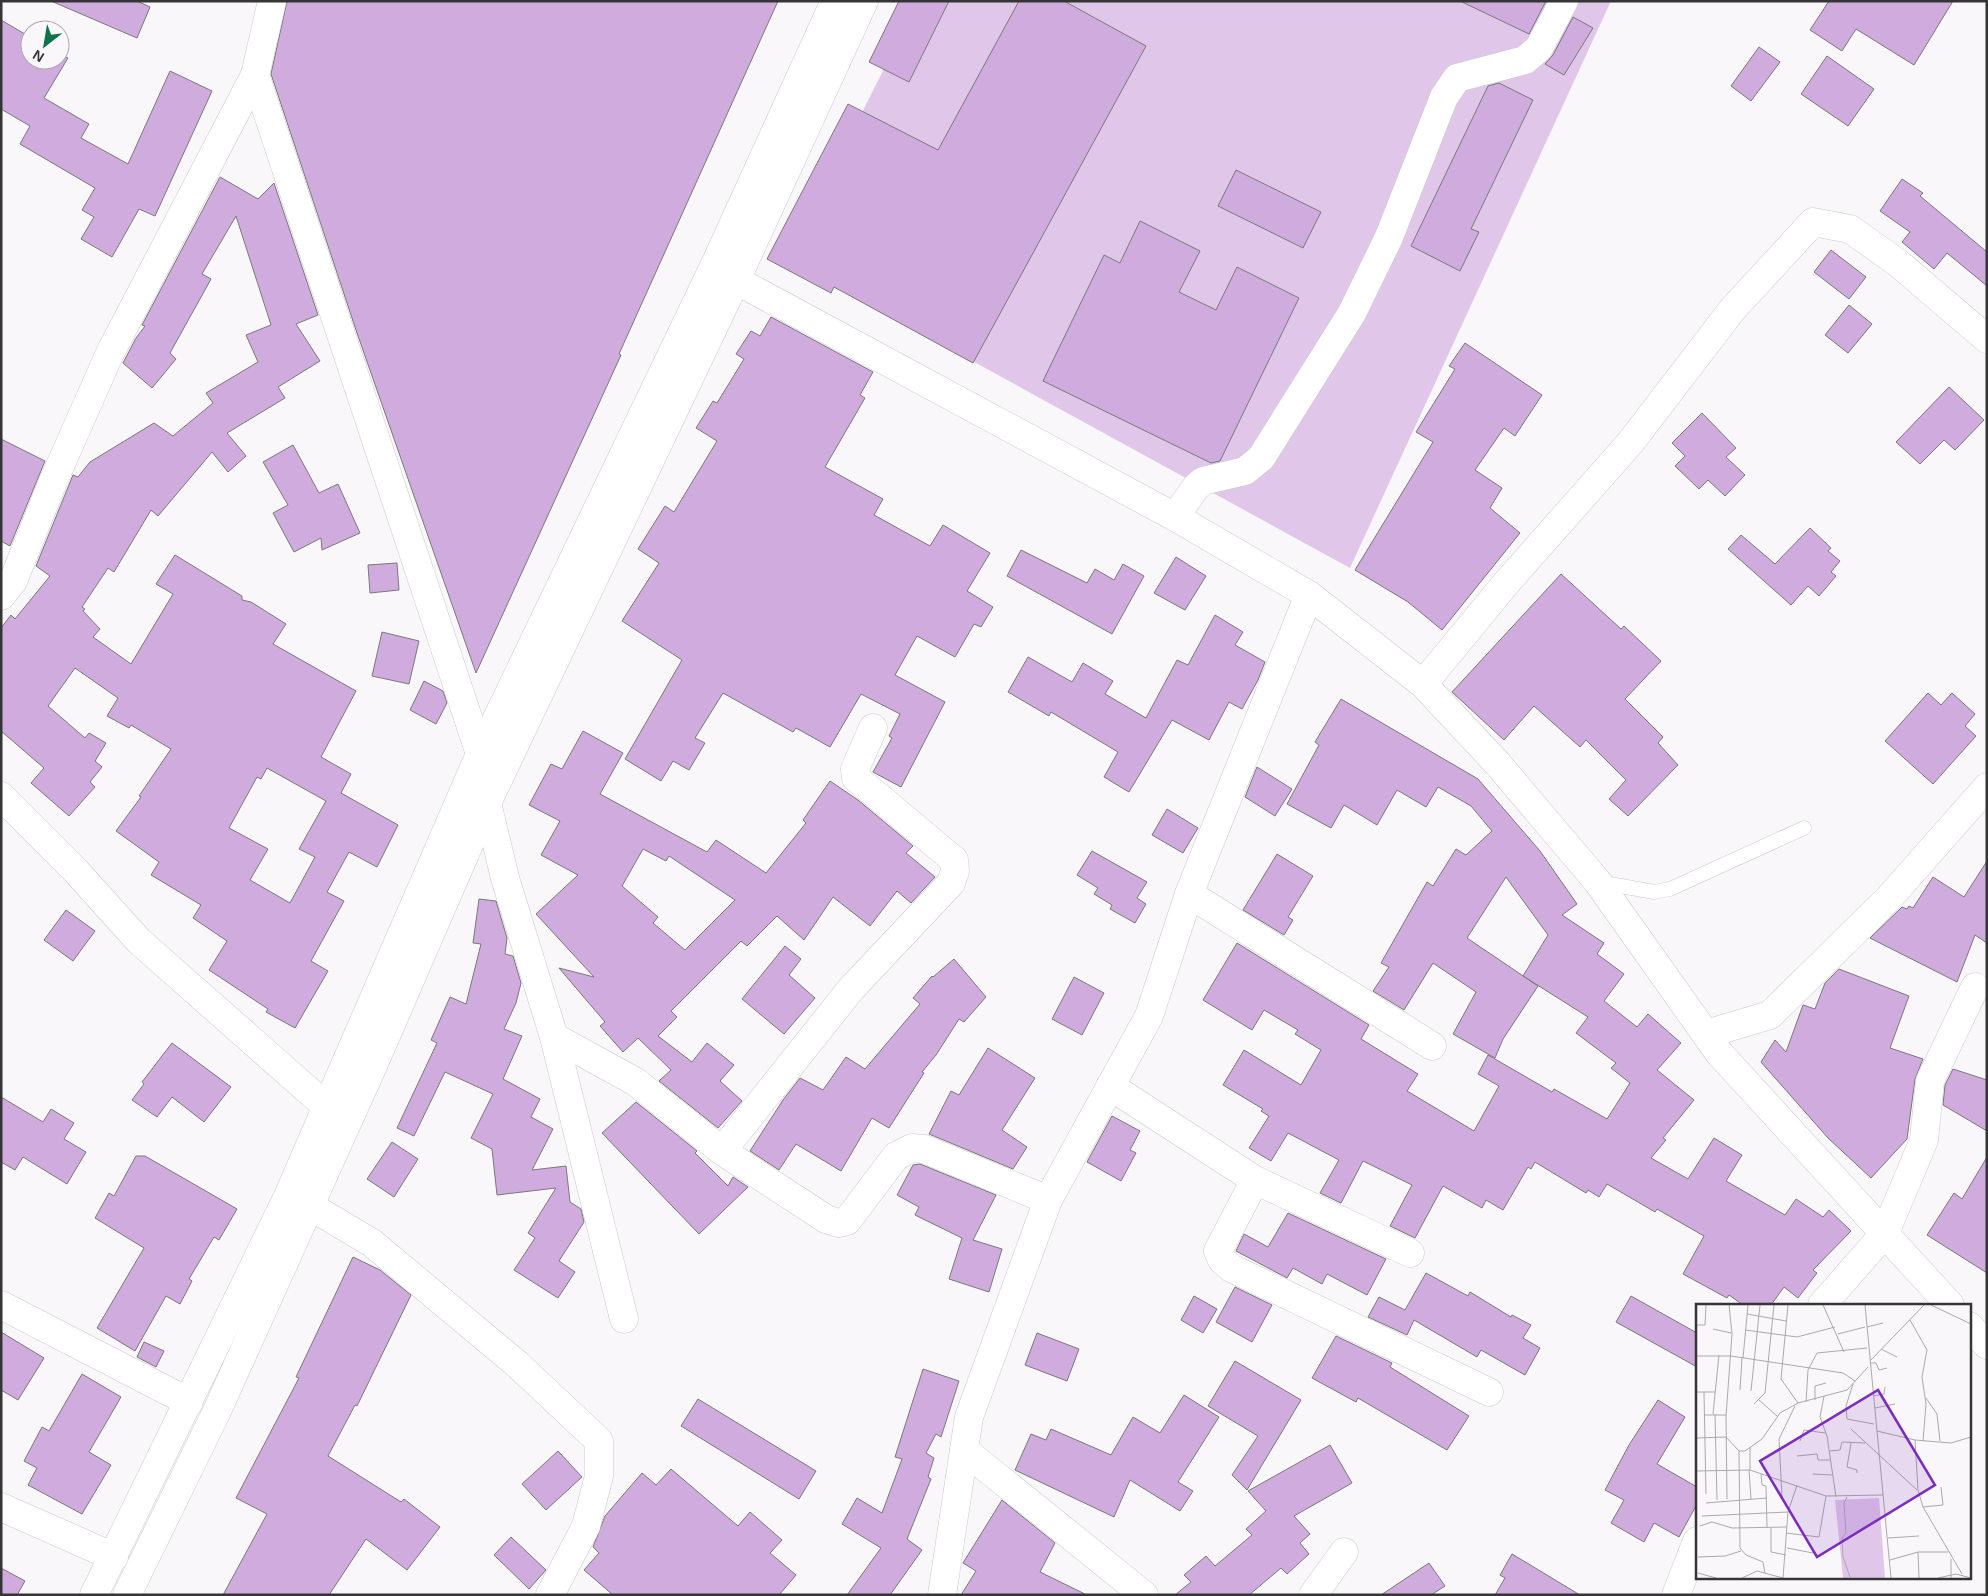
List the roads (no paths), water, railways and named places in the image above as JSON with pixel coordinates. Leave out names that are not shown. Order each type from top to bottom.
[{"type":"street","points":[[1,596],[13,581],[52,484],[110,353],[255,75],[272,1]]},
{"type":"street","points":[[127,1595],[216,1413],[310,1206],[487,803],[725,274],[835,1]]},
{"type":"street","points":[[94,1595],[114,1558],[288,1196],[480,754],[864,1]]},
{"type":"street","points":[[1175,517],[1196,487],[1204,481],[1245,471],[1262,458],[1352,312],[1389,237],[1444,97],[1457,78],[1525,60],[1539,48],[1564,1]]},
{"type":"street","points":[[255,75],[480,754],[487,803],[505,878],[554,1037],[624,1319]]},
{"type":"street","points":[[1423,684],[1508,581],[1630,443],[1732,310],[1813,222],[1850,229],[1898,263],[1987,339]]},
{"type":"street","points":[[725,274],[1175,517],[1309,595],[1423,684],[1497,763],[1597,881],[1720,1053],[1949,1304]]},
{"type":"street","points":[[942,1595],[969,1417],[1048,1200],[1149,1016],[1190,894],[1309,595]]},
{"type":"street","points":[[722,1151],[851,989],[951,883],[955,871],[954,860],[856,778],[855,768],[872,728]]},
{"type":"street","points":[[1706,1034],[1770,1015],[1889,898],[1987,786]]},
{"type":"street","points":[[1,796],[75,870],[139,941],[327,1108]]},
{"type":"street","points":[[1190,894],[1432,1046]]},
{"type":"street","points":[[1823,1304],[1885,1234],[1924,1140],[1930,1081],[1975,987]]},
{"type":"street","points":[[554,1037],[636,1082],[722,1151],[826,1219],[838,1222],[846,1221],[896,1156],[912,1148],[924,1149],[1048,1200]]},
{"type":"street","points":[[1110,1086],[1255,1180],[1410,1253]]},
{"type":"street","points":[[1255,1180],[1218,1251],[1222,1260],[1240,1272],[1489,1392]]},
{"type":"street","points":[[310,1206],[372,1244],[517,1364],[598,1441],[599,1476],[586,1526],[551,1594]]},
{"type":"street","points":[[1,1305],[189,1402]]},
{"type":"street","points":[[1970,1327],[1987,1345]]},
{"type":"street","points":[[964,1450],[1144,1595]]},
{"type":"street","points":[[1,1507],[114,1558]]},
{"type":"street","points":[[1676,1595],[1696,1544]]},
{"type":"street","points":[[1312,1595],[1344,1552]]},
{"type":"lane","points":[[1597,881],[1654,892],[1670,889],[1804,828]]}]
